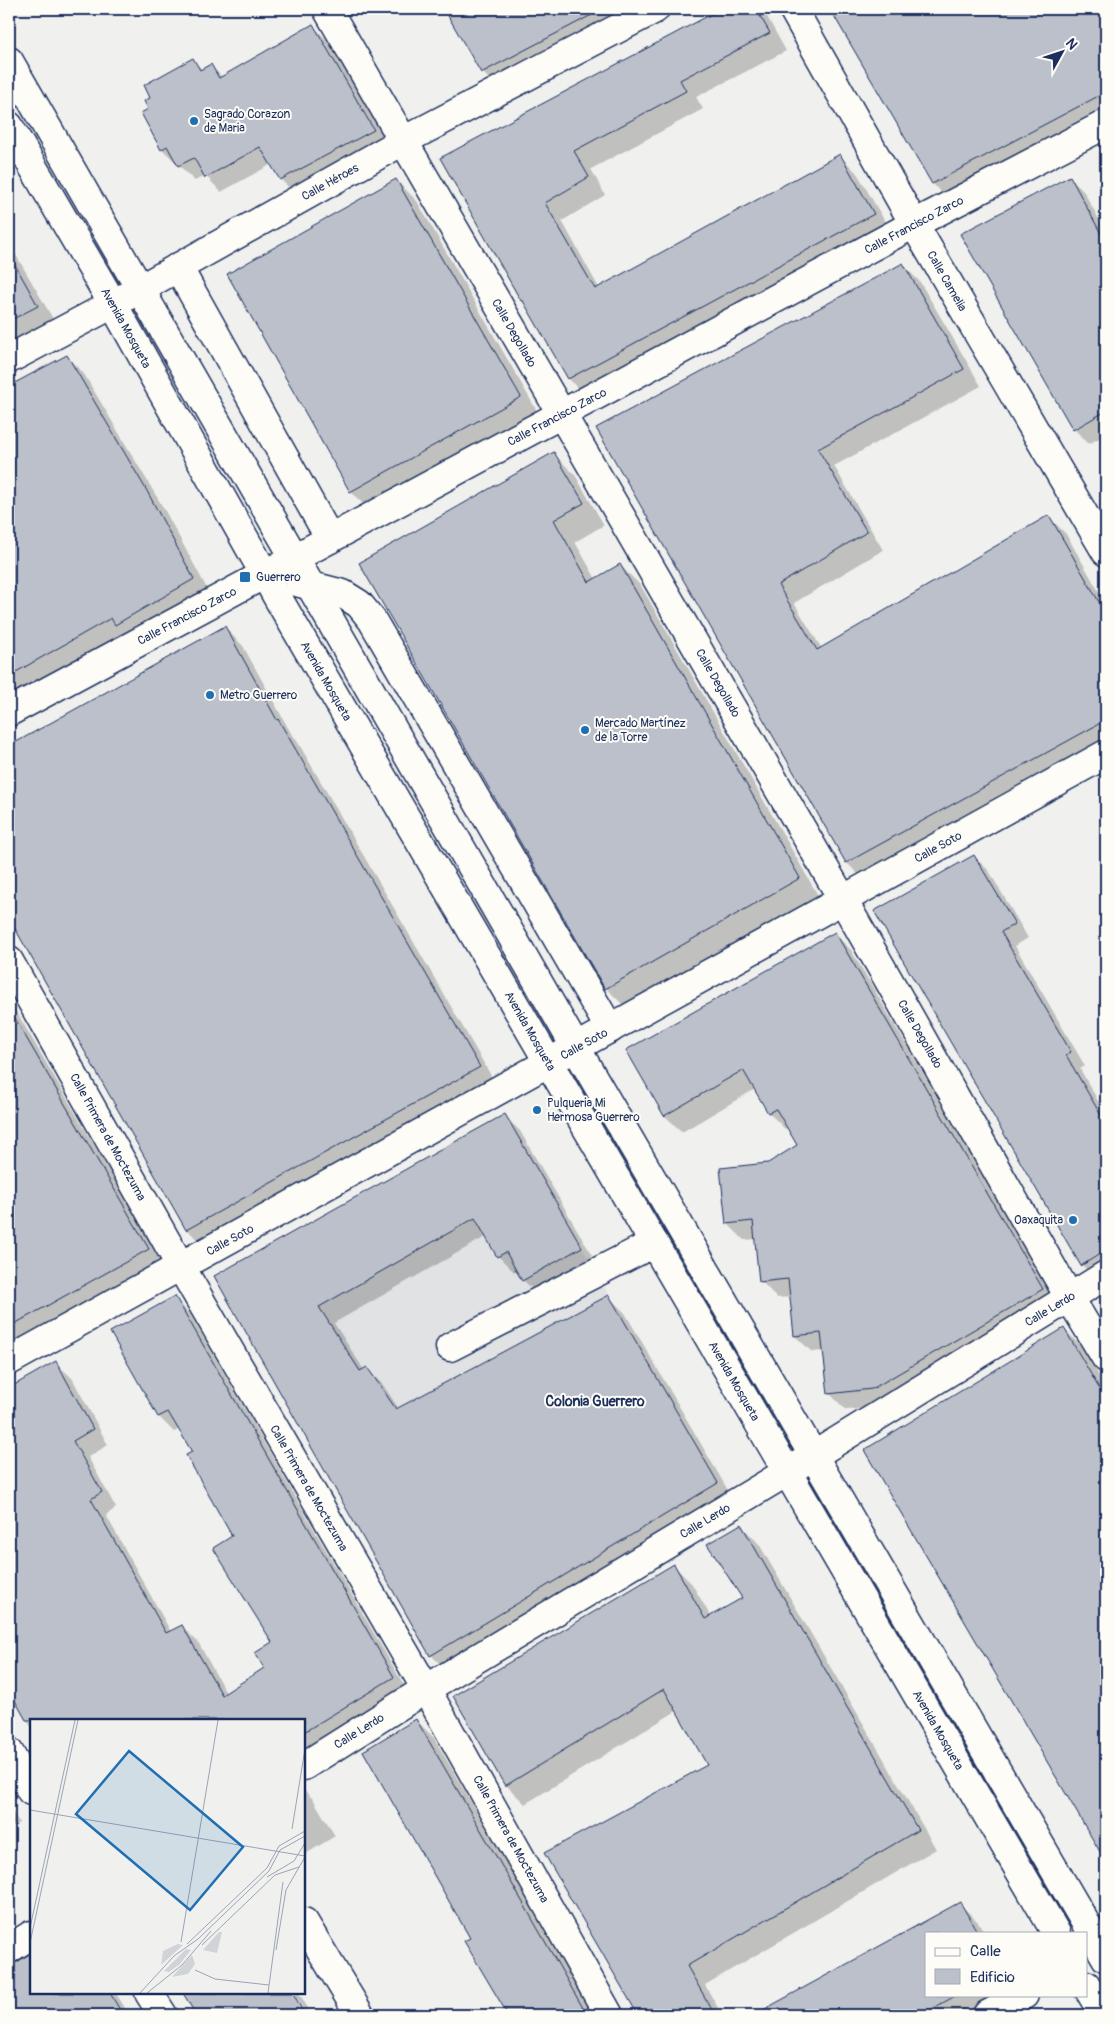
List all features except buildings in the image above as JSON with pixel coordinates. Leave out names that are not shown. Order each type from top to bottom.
[{"type":"street","name":"Calle Degollado","points":[[327,9],[843,900],[1069,1297],[1106,1358]]},
{"type":"street","name":"Calle Héroes","points":[[9,359],[113,304],[403,141],[654,9]]},
{"type":"street","name":"Calle Camelia","points":[[793,9],[914,224],[1106,552]]},
{"type":"street","points":[[9,62],[1087,1932]]},
{"type":"street","name":"Calle Francisco Zarco","points":[[9,712],[914,224],[1106,124]]},
{"type":"street","name":"Avenida Mosqueta","points":[[9,126],[113,304],[264,574],[1055,1932]]},
{"type":"street","points":[[178,267],[330,539]]},
{"type":"street","points":[[264,574],[344,594],[360,604],[372,620],[610,1030]]},
{"type":"street","name":"Calle Soto","points":[[9,1361],[1106,754]]},
{"type":"street","name":"Calle Primera de Moctezuma","points":[[9,961],[181,1267],[426,1689],[610,2015]]},
{"type":"street","points":[[450,1347],[654,1243]]},
{"type":"street","name":"Calle Lerdo","points":[[305,1765],[426,1689],[787,1472],[1106,1276]]},
{"type":"street","points":[[9,1752],[30,1789]]},
{"type":"street","points":[[305,1924],[360,2015]]},
{"type":"street","points":[[1088,1934],[1100,1955]]},
{"type":"street","points":[[9,1949],[30,1936]]},
{"type":"street","points":[[1088,1988],[1104,2015]]},
{"type":"street","points":[[150,1994],[163,2015]]},
{"type":"street","points":[[988,2015],[1022,1996]]},
{"type":"shaded area","points":[[475,1219],[497,1256],[506,1252],[522,1281],[582,1247],[609,1295],[396,1409],[368,1368],[360,1371],[319,1307]]},
{"type":"place","name":"Sagrado Corazon de Maria","points":[[194,121]]},
{"type":"place","name":"Guerrero","points":[[245,577]]},
{"type":"place","name":"Metro Guerrero","points":[[210,695]]},
{"type":"place","name":"Mercado Martínez de la Torre","points":[[585,730]]},
{"type":"place","name":"Pulqueria Mi Hermosa Guerrero","points":[[537,1110]]},
{"type":"place","name":"Oaxaquita","points":[[1073,1220]]},
{"type":"district","name":"Colonia Guerrero","points":[[595,1401]]}]
